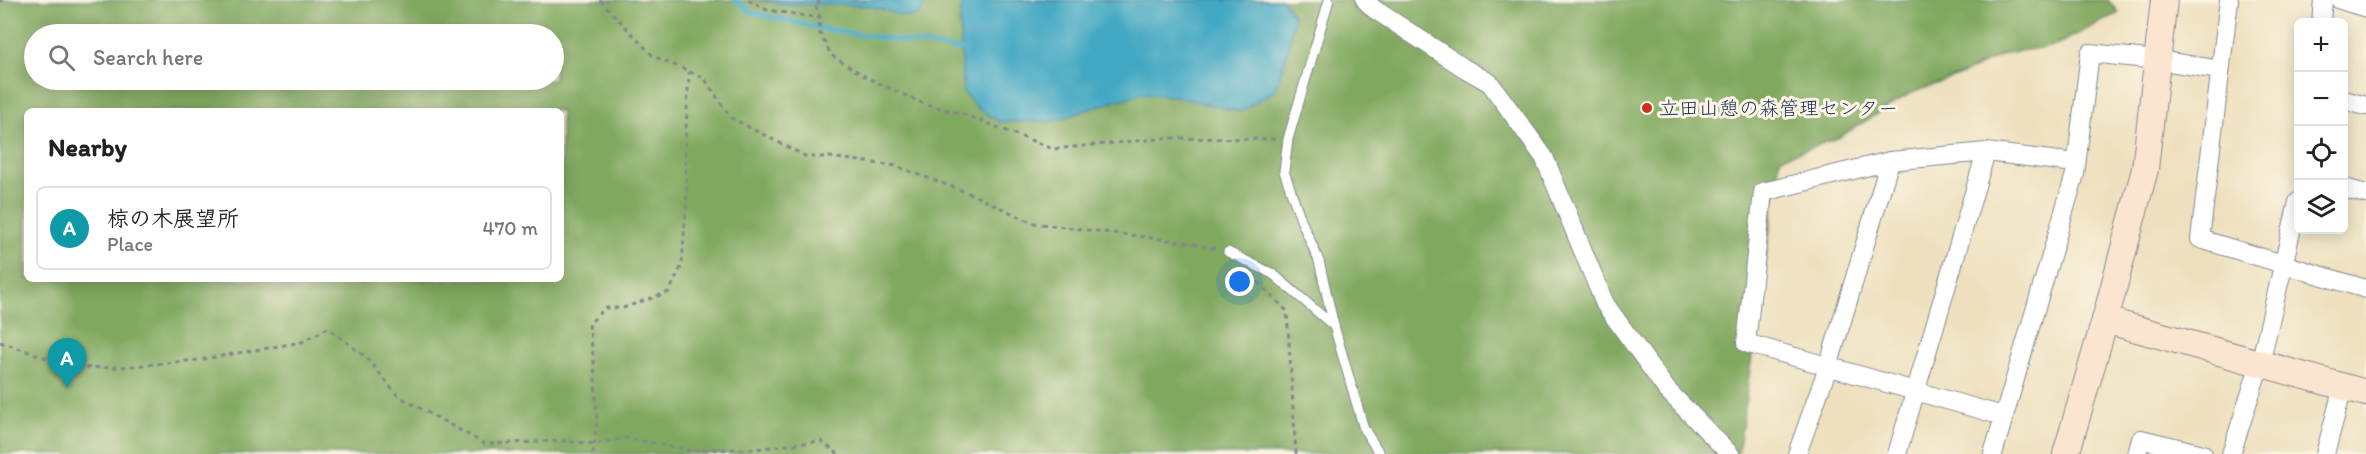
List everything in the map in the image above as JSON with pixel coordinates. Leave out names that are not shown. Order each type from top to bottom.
[{"type":"street","points":[[1365,0],[1374,9],[1490,83],[1544,157],[1605,304],[1667,390],[1730,454]]},
{"type":"street","points":[[2066,454],[2145,169],[2164,0]]},
{"type":"street","points":[[2229,0],[2200,238],[2366,289]]},
{"type":"street","points":[[2321,18],[2323,0]]},
{"type":"street","points":[[2340,0],[2366,8]]},
{"type":"street","points":[[1993,454],[2075,174],[2090,53],[2220,70]]},
{"type":"street","points":[[2348,101],[2366,106]]},
{"type":"street","points":[[2003,416],[1746,343],[1763,192],[1890,161],[1986,152],[2075,163]]},
{"type":"street","points":[[1897,454],[1986,152]]},
{"type":"street","points":[[1797,454],[1828,367],[1890,161]]},
{"type":"street","points":[[2348,189],[2366,194]]},
{"type":"street","points":[[2231,454],[2260,364],[2294,219]]},
{"type":"street","points":[[2104,320],[2354,390],[2325,454]]},
{"type":"street","points":[[2137,454],[2141,439],[2203,454]]},
{"type":"lane","points":[[1329,0],[1311,69],[1288,139],[1284,171],[1301,220],[1319,261],[1334,326],[1364,429],[1380,454]]},
{"type":"lane","points":[[1228,252],[1273,274],[1334,326]]},
{"type":"path","points":[[600,0],[653,56],[704,78],[731,118],[807,157],[830,157],[896,166],[971,194],[1033,224],[1192,243],[1228,252]]},
{"type":"path","points":[[751,1],[767,10],[820,18]]},
{"type":"path","points":[[817,2],[820,18],[819,31],[831,55],[866,77],[924,104],[966,116],[1053,149],[1167,138],[1288,139]]},
{"type":"path","points":[[593,454],[597,420],[594,362],[589,324],[605,308],[623,308],[669,292],[682,265],[687,193],[685,147],[689,72]]},
{"type":"path","points":[[1252,276],[1287,311],[1296,454]]},
{"type":"path","points":[[0,342],[76,368],[122,367],[198,360],[302,342],[328,328],[368,358],[398,396],[485,444],[563,441],[594,444],[626,438],[688,450],[754,449],[821,441],[838,454]]},
{"type":"green space","points":[[0,0],[2108,0],[2119,13],[2054,46],[2006,53],[1958,76],[1909,94],[1838,138],[1780,158],[1738,454],[0,454]]},
{"type":"water","points":[[759,0],[924,0],[923,10],[917,16],[910,16],[867,6],[786,4]]},
{"type":"water","points":[[963,0],[1283,0],[1294,17],[1287,55],[1275,90],[1240,112],[1178,97],[1144,93],[1052,122],[1000,122],[978,109],[963,92],[960,20]]},
{"type":"waterway","points":[[735,0],[753,13],[825,29],[960,50]]},
{"type":"place","name":"立田山憩の森管理センター","points":[[1647,108]]},
{"type":"place","name":"椋の木展望所","points":[[67,388]]}]
